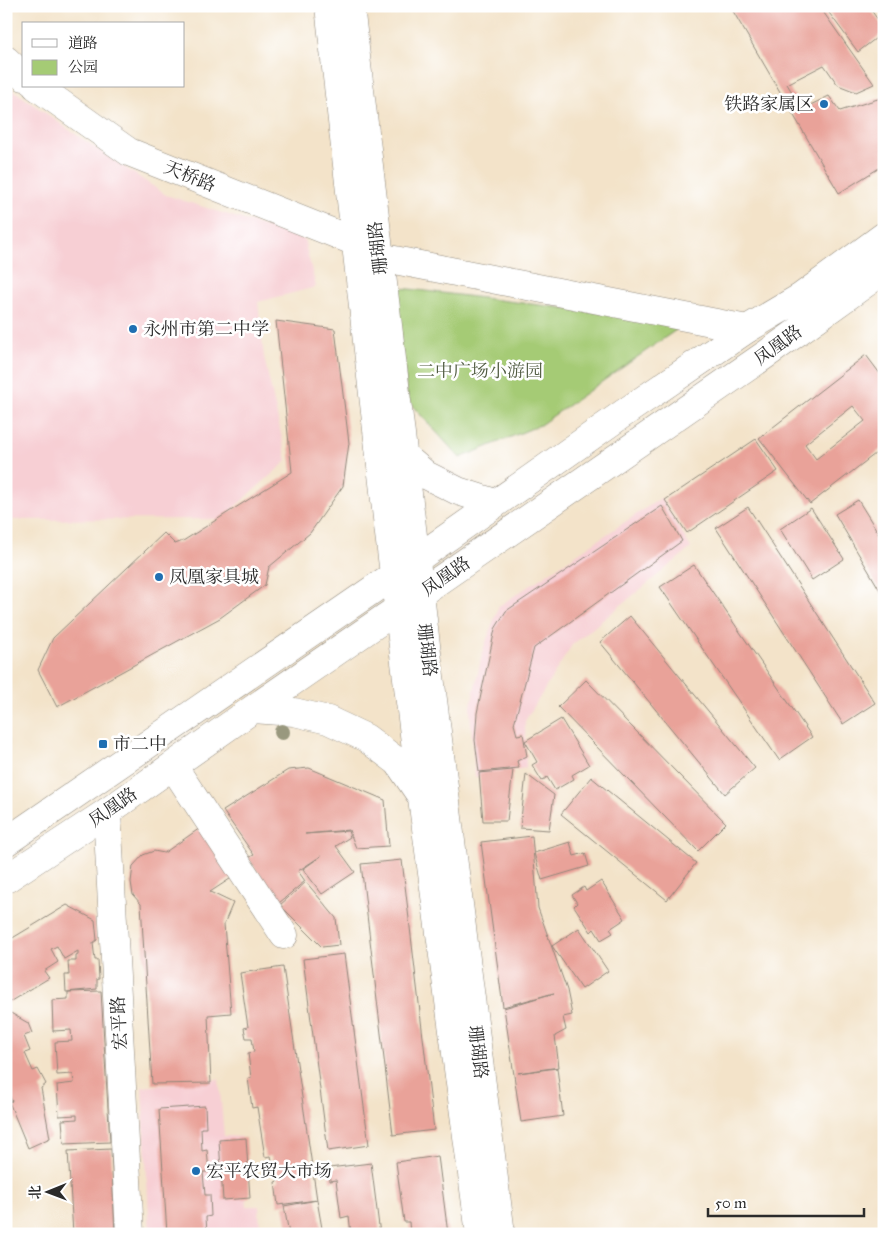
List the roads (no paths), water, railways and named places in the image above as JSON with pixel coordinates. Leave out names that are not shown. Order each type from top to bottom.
[{"type":"main road","name":"珊瑚路","points":[[329,6],[356,242],[501,1234]]},
{"type":"main road","name":"珊瑚路","points":[[350,6],[403,455],[405,567]]},
{"type":"main road","points":[[6,60],[22,75]]},
{"type":"main road","name":"天桥路","points":[[39,88],[129,152],[356,242]]},
{"type":"main road","name":"凤凰路","points":[[6,879],[107,812],[614,458],[768,353],[807,308],[881,238]]},
{"type":"main road","points":[[379,258],[747,329]]},
{"type":"main road","name":"凤凰路","points":[[6,842],[747,329],[807,308],[884,270]]},
{"type":"main road","points":[[596,432],[614,458]]},
{"type":"main road","points":[[403,455],[426,475],[458,491],[495,503]]},
{"type":"main road","name":"珊瑚路","points":[[409,601],[422,798],[480,1234]]},
{"type":"main road","points":[[253,709],[294,712],[328,720],[366,738],[398,762],[422,798]]},
{"type":"main road","points":[[173,766],[284,935]]},
{"type":"main road","name":"宏平路","points":[[107,812],[130,1234]]},
{"type":"place","name":"铁路家属区","points":[[824,104]]},
{"type":"place","name":"永州市第二中学","points":[[133,329]]},
{"type":"place","name":"凤凰家具城","points":[[159,577]]},
{"type":"place","name":"市二中","points":[[103,744]]},
{"type":"place","name":"宏平农贸大市场","points":[[196,1171]]},
{"type":"park label","name":"二中广场小游园","points":[[480,371]]}]
